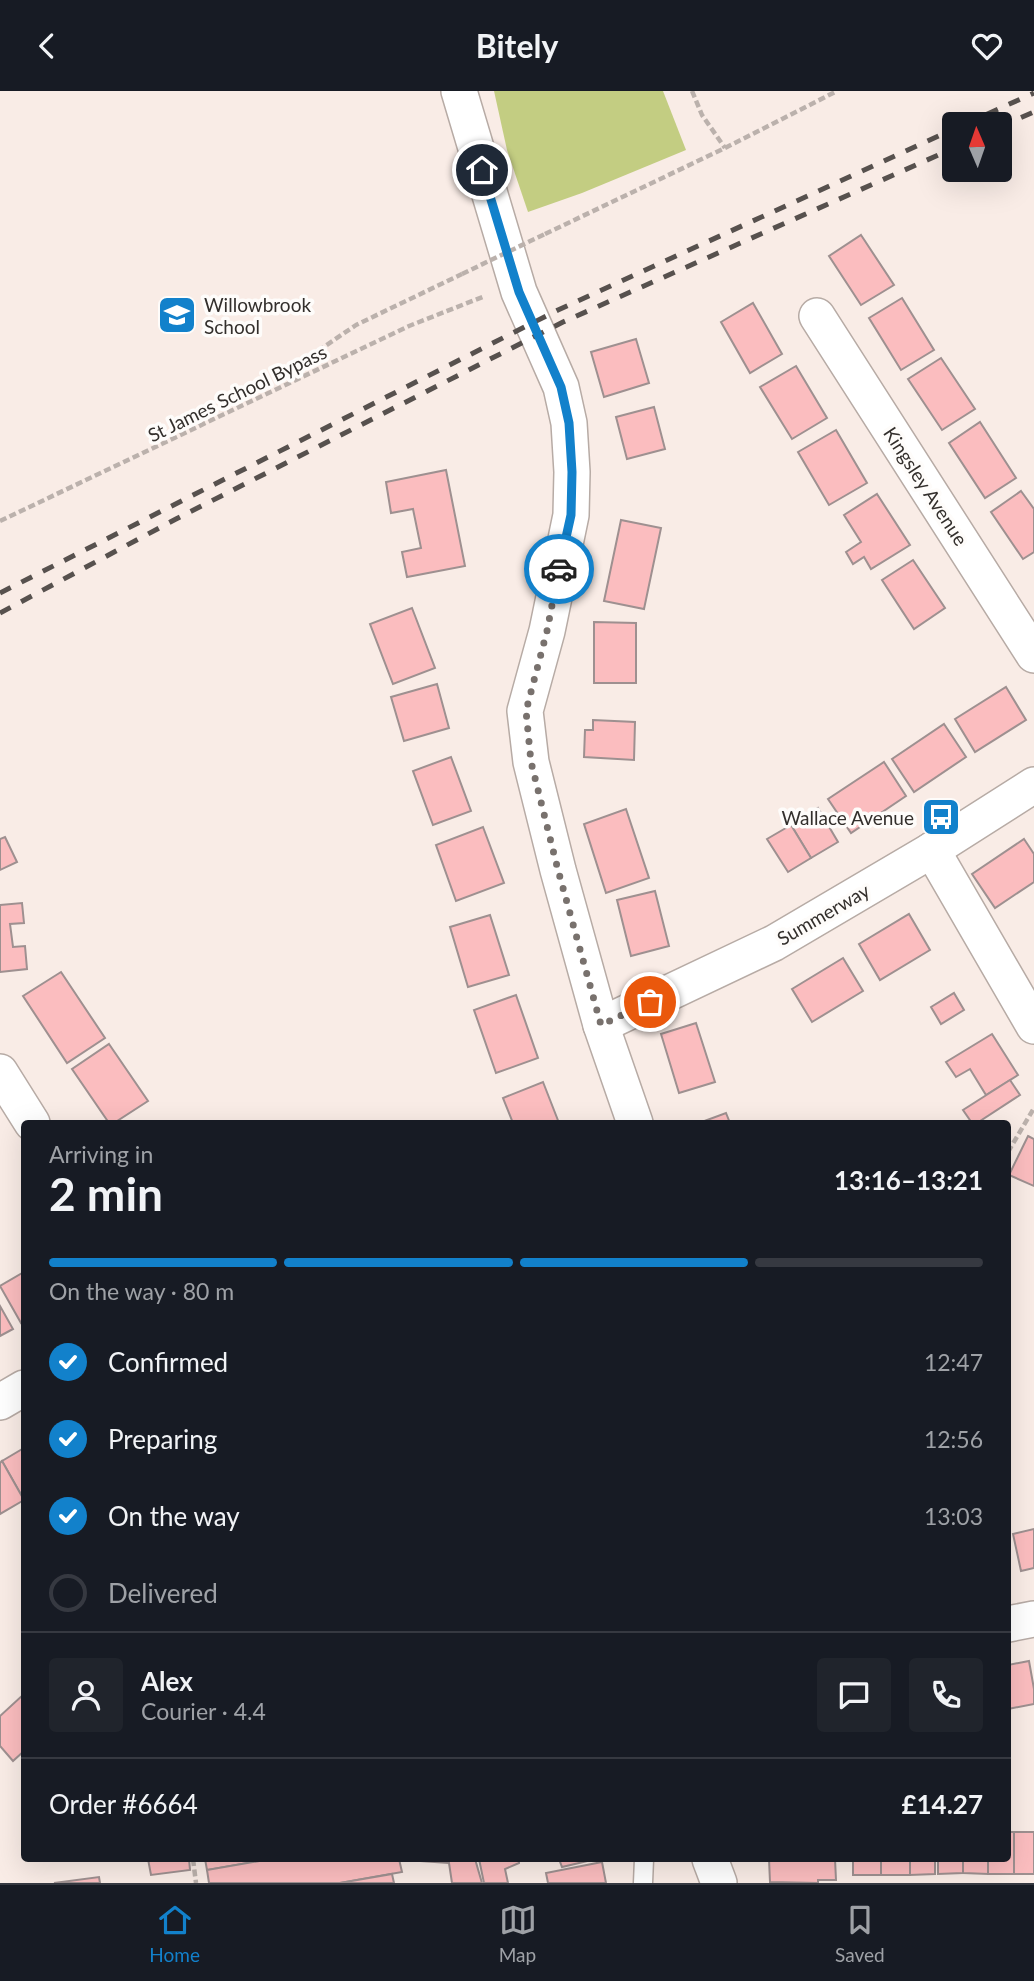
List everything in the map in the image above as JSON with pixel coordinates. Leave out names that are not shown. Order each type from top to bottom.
[{"type":"street","points":[[459,91],[519,292],[561,387],[569,423],[571,515],[547,631],[526,711],[531,762],[558,870],[601,1025],[634,1120]]},
{"type":"street","name":"Kingsley Avenue","points":[[817,316],[1034,655]]},
{"type":"street","name":"Summerway","points":[[601,1025],[774,943],[932,850],[1034,785]]},
{"type":"street","points":[[932,850],[1034,1026]]},
{"type":"street","points":[[0,1072],[30,1120]]},
{"type":"street","points":[[0,1402],[21,1390]]},
{"type":"street","points":[[1011,1623],[1034,1619]]},
{"type":"street","points":[[711,1862],[719,1883]]},
{"type":"lane","points":[[643,1883],[644,1862]]},
{"type":"path","points":[[692,91],[702,115],[725,148]]},
{"type":"path","points":[[286,384],[309,357],[356,325],[725,148],[837,91]]},
{"type":"path","name":"St James School Bypass","points":[[0,521],[409,326],[488,295]]},
{"type":"path","points":[[1011,1147],[1034,1108]]},
{"type":"path","points":[[193,1862],[196,1883]]},
{"type":"green space","points":[[494,91],[663,91],[686,150],[528,212],[507,150]]},
{"type":"building","points":[[861,235],[894,285],[861,305],[829,256]]},
{"type":"building","points":[[902,298],[934,350],[901,370],[869,318]]},
{"type":"building","points":[[753,303],[782,354],[750,373],[721,322]]},
{"type":"building","points":[[636,339],[649,383],[604,397],[591,352]]},
{"type":"building","points":[[941,358],[975,409],[942,430],[908,379]]},
{"type":"building","points":[[796,366],[827,418],[792,439],[760,387]]},
{"type":"building","points":[[654,407],[665,449],[627,459],[616,417]]},
{"type":"building","points":[[980,422],[1016,478],[985,498],[949,443]]},
{"type":"building","points":[[836,430],[867,483],[829,505],[798,452]]},
{"type":"building","points":[[446,470],[465,566],[407,577],[402,552],[421,548],[413,509],[391,513],[386,482]]},
{"type":"building","points":[[1021,491],[1034,509],[1034,552],[1023,559],[991,512]]},
{"type":"building","points":[[877,494],[910,545],[871,569],[864,557],[853,564],[846,552],[861,542],[844,515]]},
{"type":"building","points":[[621,520],[661,528],[644,609],[604,601]]},
{"type":"building","points":[[913,560],[945,608],[914,629],[882,580]]},
{"type":"building","points":[[412,608],[435,668],[393,684],[370,624]]},
{"type":"building","points":[[594,622],[636,623],[636,683],[594,683]]},
{"type":"building","points":[[437,684],[449,728],[404,741],[391,697]]},
{"type":"building","points":[[1006,687],[1026,720],[975,752],[955,719]]},
{"type":"building","points":[[593,720],[635,722],[634,760],[584,757],[585,730],[593,730]]},
{"type":"building","points":[[944,724],[966,757],[914,792],[892,759]]},
{"type":"building","points":[[451,757],[471,811],[433,825],[413,771]]},
{"type":"building","points":[[884,762],[906,796],[851,833],[828,799]]},
{"type":"building","points":[[818,808],[838,842],[811,858],[791,825]]},
{"type":"building","points":[[626,809],[649,878],[606,893],[584,824]]},
{"type":"building","points":[[791,825],[811,858],[788,872],[767,839]]},
{"type":"building","points":[[483,827],[504,883],[456,901],[436,845]]},
{"type":"building","points":[[5,837],[17,862],[0,870],[0,839]]},
{"type":"building","points":[[1024,839],[1034,854],[1034,882],[995,908],[972,874]]},
{"type":"building","points":[[655,891],[669,946],[631,956],[617,900]]},
{"type":"building","points":[[22,903],[24,923],[10,924],[13,947],[25,946],[27,969],[0,972],[0,905]]},
{"type":"building","points":[[909,914],[930,950],[880,980],[859,944]]},
{"type":"building","points":[[490,915],[509,975],[468,987],[450,927]]},
{"type":"building","points":[[843,958],[863,991],[812,1022],[792,989]]},
{"type":"building","points":[[61,972],[105,1038],[67,1063],[23,996]]},
{"type":"building","points":[[954,993],[964,1010],[941,1024],[931,1007]]},
{"type":"building","points":[[516,995],[538,1058],[496,1073],[474,1010]]},
{"type":"building","points":[[696,1023],[715,1082],[679,1093],[661,1034]]},
{"type":"building","points":[[992,1034],[1018,1075],[986,1095],[970,1069],[956,1077],[946,1062]]},
{"type":"building","points":[[109,1044],[148,1101],[119,1120],[107,1120],[72,1069]]},
{"type":"building","points":[[1010,1080],[1020,1095],[982,1120],[970,1120],[963,1110]]},
{"type":"building","points":[[543,1082],[558,1120],[512,1120],[503,1098]]},
{"type":"building","points":[[726,1113],[729,1120],[707,1120]]},
{"type":"building","points":[[1028,1136],[1034,1139],[1034,1186],[1011,1176]]},
{"type":"building","points":[[21,1274],[21,1323],[0,1286]]},
{"type":"building","points":[[0,1306],[13,1329],[0,1336]]},
{"type":"building","points":[[21,1450],[21,1495],[2,1461]]},
{"type":"building","points":[[2,1461],[21,1495],[21,1502],[0,1514]]},
{"type":"building","points":[[1034,1529],[1034,1568],[1021,1571],[1013,1534]]},
{"type":"building","points":[[1029,1661],[1034,1704],[1011,1708],[1011,1664]]},
{"type":"building","points":[[21,1697],[21,1754],[13,1761],[0,1746],[0,1716]]},
{"type":"building","points":[[1011,1832],[1014,1832],[1014,1874],[988,1874],[988,1862],[1011,1862]]},
{"type":"building","points":[[1014,1832],[1034,1832],[1034,1874],[1014,1874]]},
{"type":"building","points":[[149,1862],[189,1862],[190,1870],[151,1875]]},
{"type":"building","points":[[206,1862],[254,1862],[207,1870]]},
{"type":"building","points":[[254,1862],[400,1862],[402,1872],[340,1883],[209,1883],[207,1870]]},
{"type":"building","points":[[435,1862],[476,1862],[482,1883],[452,1883],[449,1863]]},
{"type":"building","points":[[480,1862],[519,1862],[505,1869],[508,1883],[484,1883]]},
{"type":"building","points":[[560,1862],[583,1862],[562,1867]]},
{"type":"building","points":[[602,1862],[606,1883],[548,1883],[546,1873]]},
{"type":"building","points":[[769,1862],[835,1862],[836,1880],[818,1880],[818,1883],[770,1882]]},
{"type":"building","points":[[853,1862],[881,1862],[881,1875],[853,1875]]},
{"type":"building","points":[[881,1862],[910,1862],[910,1875],[881,1875]]},
{"type":"building","points":[[910,1862],[935,1862],[935,1874],[910,1875]]},
{"type":"building","points":[[938,1862],[963,1862],[963,1873],[938,1874]]},
{"type":"building","points":[[963,1862],[988,1862],[988,1874],[963,1873]]},
{"type":"building","points":[[392,1874],[394,1883],[340,1883]]},
{"type":"building","points":[[99,1877],[100,1883],[54,1883]]},
{"type":"railway","points":[[992,112],[1034,93]]},
{"type":"railway","points":[[1012,121],[1034,112]]},
{"type":"railway","points":[[0,593],[558,310],[942,134]]},
{"type":"railway","points":[[0,613],[176,519],[563,322],[942,153]]},
{"type":"way so far","points":[[559,569],[547,631],[526,711],[531,762],[601,1025],[650,1002]]},
{"type":"place","name":"Willowbrook School","points":[[177,315]]},
{"type":"place","name":"Wallace Avenue","points":[[941,817]]},
{"type":"route","points":[[482,170],[519,292],[561,387],[569,423],[571,515],[559,569]]}]
